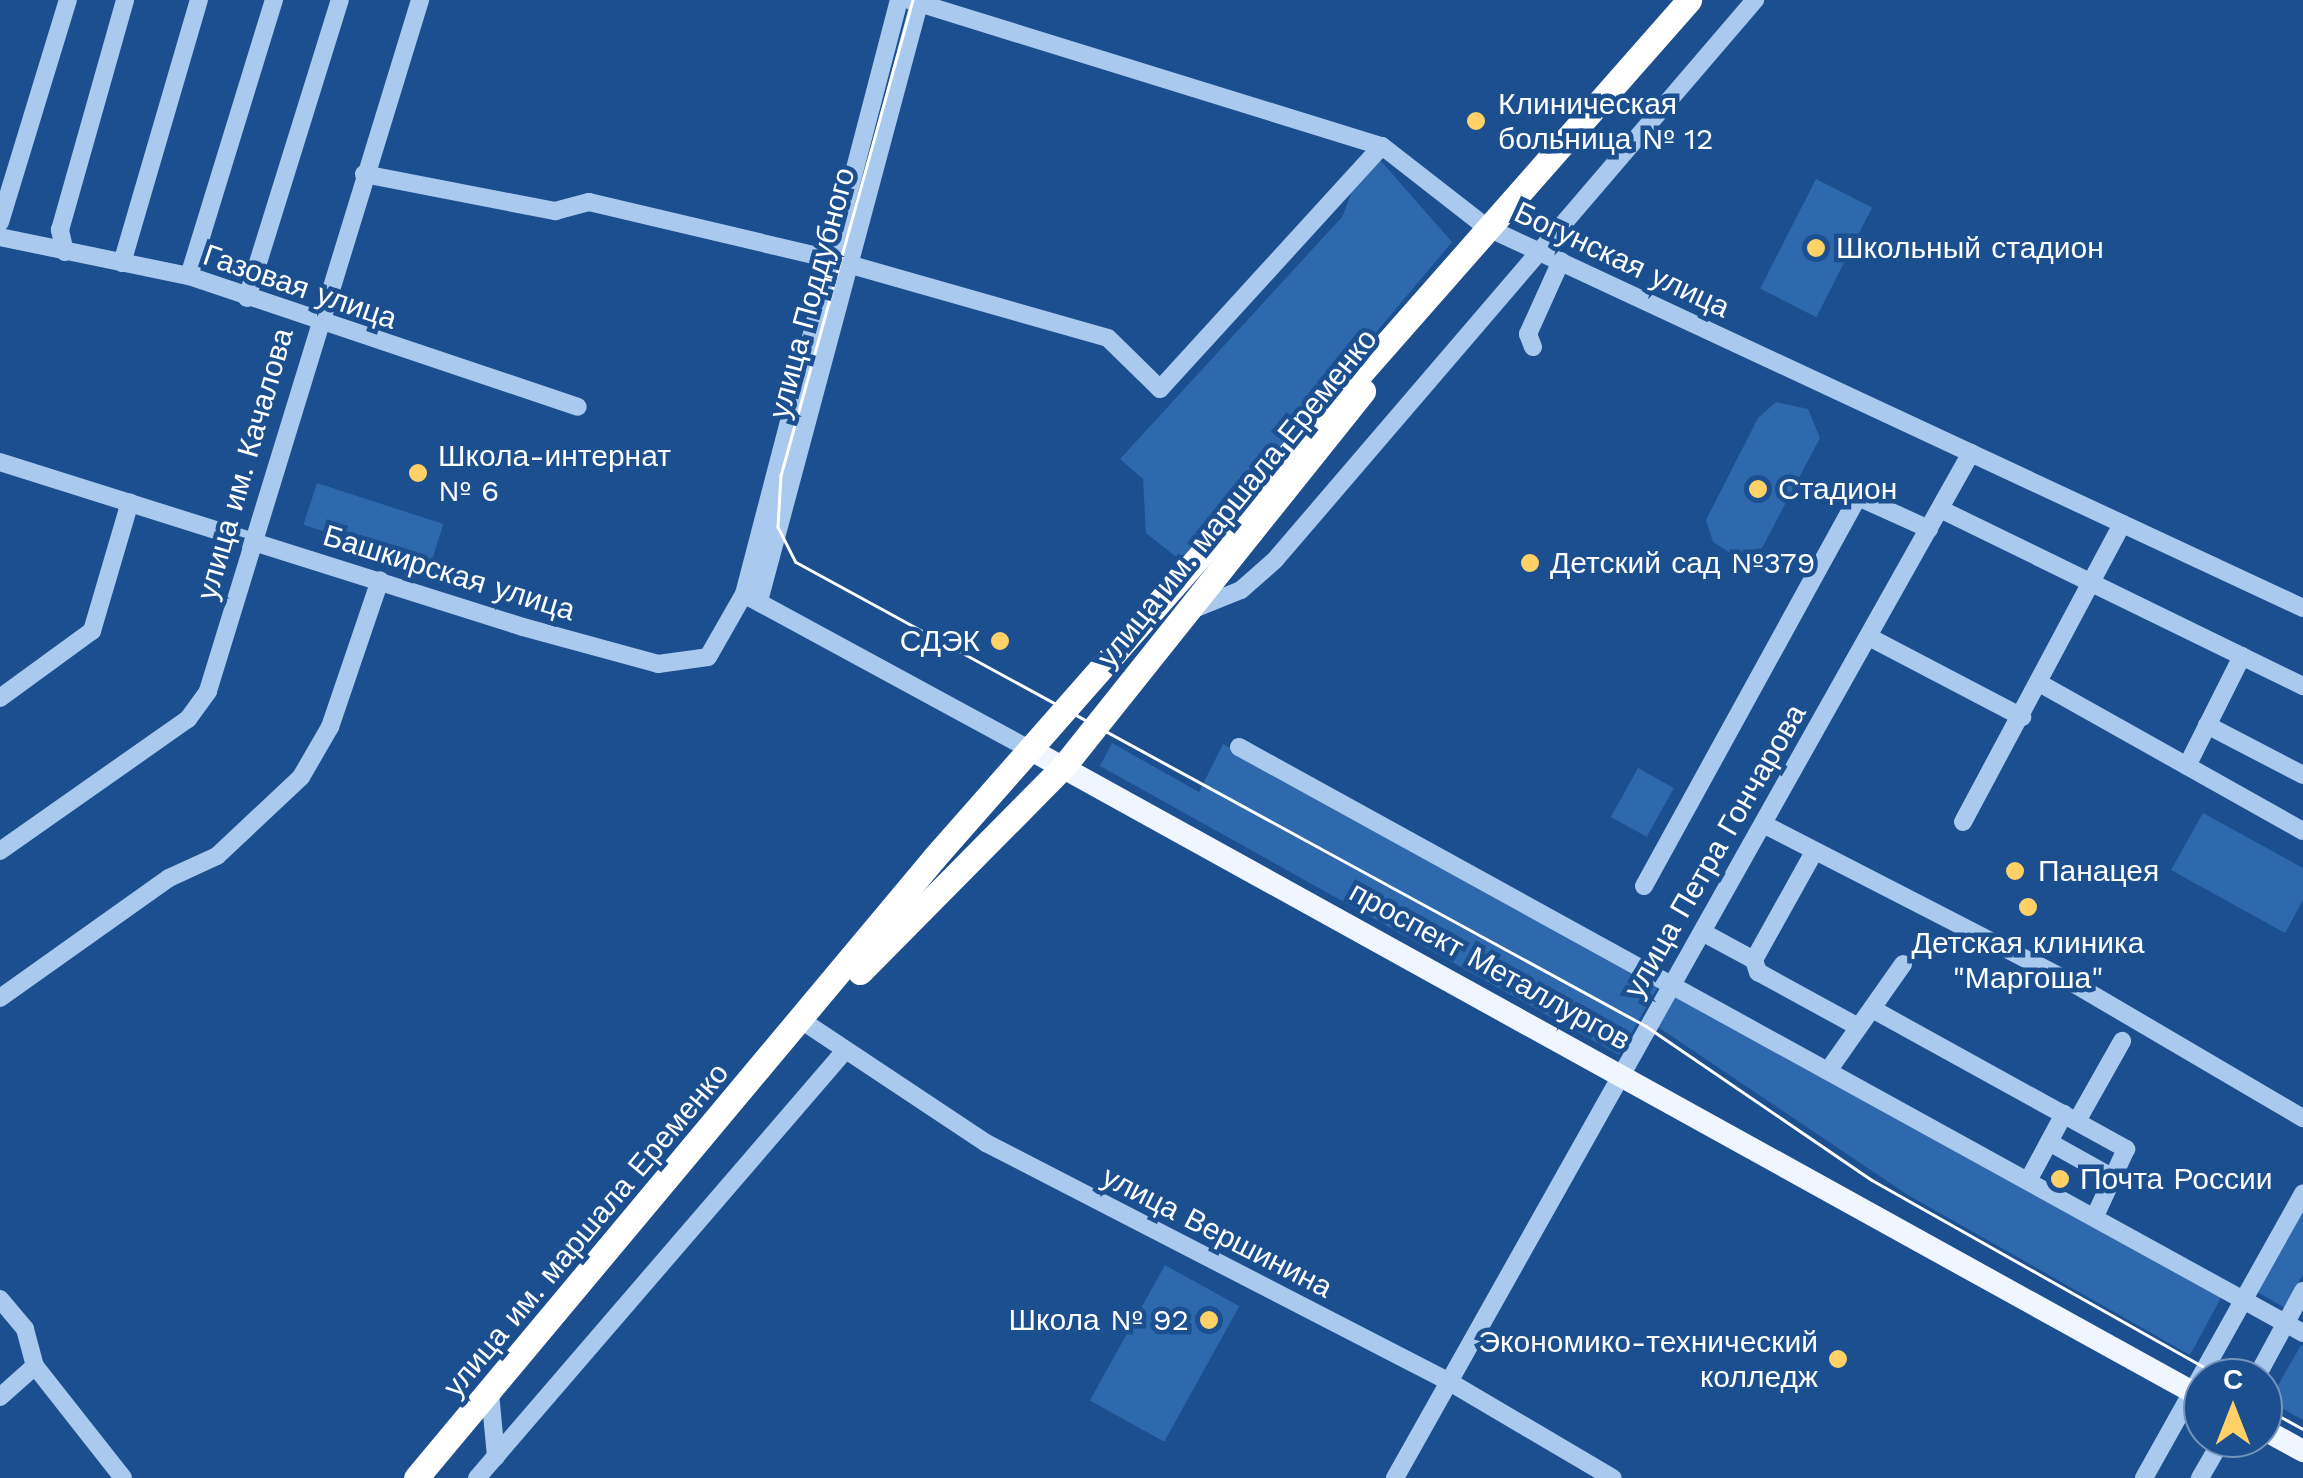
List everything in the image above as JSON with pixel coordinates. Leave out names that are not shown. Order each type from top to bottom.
[{"type":"highway","name":"улица им. маршала Еременко","points":[[804,1022],[959,881],[1063,767],[1491,229],[1688,0]]},
{"type":"highway","name":"улица им. маршала Еременко","points":[[416,1478],[804,1022],[934,858],[1033,750],[1166,591],[1491,229],[1705,0]]},
{"type":"highway","points":[[1166,591],[1188,611]]},
{"type":"highway","points":[[934,858],[959,881]]},
{"type":"main road","name":"проспект Металлургов","points":[[1033,750],[1620,1070],[2183,1388]]},
{"type":"street","points":[[0,222],[68,0]]},
{"type":"street","points":[[65,252],[60,230],[125,0]]},
{"type":"street","points":[[122,262],[199,0]]},
{"type":"street","points":[[188,276],[274,0]]},
{"type":"street","points":[[247,298],[340,0]]},
{"type":"street","name":"улица им. Качалова","points":[[0,851],[200,708],[314,324],[420,0]]},
{"type":"street","name":"улица Поддубного","points":[[752,598],[839,262],[900,0]]},
{"type":"street","points":[[1188,611],[1241,590],[1274,560],[1536,249],[1755,0]]},
{"type":"street","name":"улица Поддубного","points":[[770,487],[916,1]]},
{"type":"street","name":"Богунская улица","points":[[916,1],[1382,146],[1491,229],[2303,608]]},
{"type":"street","points":[[364,174],[556,211],[589,202],[839,262],[1108,338],[1160,389],[1382,146]]},
{"type":"street","name":"Газовая улица","points":[[0,237],[188,276],[314,324],[578,406]]},
{"type":"street","points":[[1534,347],[1528,334],[1561,261]]},
{"type":"street","name":"улица Петра Гончарова","points":[[1395,1478],[1620,1070],[1704,933],[1971,453]]},
{"type":"street","name":"Башкирская улица","points":[[0,462],[674,666],[708,658],[752,598],[770,487]]},
{"type":"street","points":[[1644,886],[1858,496],[1929,529]]},
{"type":"street","points":[[0,698],[92,632],[130,502]]},
{"type":"street","points":[[1940,510],[2303,686]]},
{"type":"street","points":[[1963,822],[2041,684],[2122,524]]},
{"type":"street","points":[[0,998],[168,878],[217,856],[301,777],[330,727],[380,580]]},
{"type":"street","name":"проспект Металлургов","points":[[752,598],[1033,750]]},
{"type":"street","points":[[1869,637],[2022,717]]},
{"type":"street","points":[[2187,766],[2242,656]]},
{"type":"street","points":[[2041,684],[2303,831]]},
{"type":"street","points":[[2208,725],[2303,775]]},
{"type":"street","points":[[1238,747],[1674,981],[2303,1333]]},
{"type":"street","points":[[1765,825],[2072,982],[2303,1118]]},
{"type":"street","points":[[1754,960],[1814,852]]},
{"type":"street","points":[[1704,933],[1754,960],[1758,972],[1853,1024]]},
{"type":"street","points":[[1830,1068],[1853,1024],[1876,1011],[1902,964]]},
{"type":"street","points":[[1876,1011],[2126,1149],[2116,1179],[2095,1216]]},
{"type":"street","name":"улица Вершинина","points":[[804,1022],[844,1053],[990,1146],[1448,1381],[1613,1478]]},
{"type":"street","points":[[2030,1179],[2049,1142],[2071,1118],[2122,1040]]},
{"type":"street","points":[[477,1478],[844,1053]]},
{"type":"street","points":[[2049,1142],[2116,1179]]},
{"type":"street","points":[[2216,1358],[2244,1298],[2303,1193]]},
{"type":"street","points":[[2267,1358],[2303,1291]]},
{"type":"street","points":[[0,1298],[26,1329],[35,1366],[123,1478]]},
{"type":"street","points":[[0,1397],[35,1366]]},
{"type":"street","points":[[490,1393],[496,1456]]},
{"type":"street","points":[[2144,1478],[2183,1419]]},
{"type":"shaded area","points":[[1365,159],[1380,160],[1452,242],[1190,554],[1175,556],[1146,533],[1143,479],[1120,459],[1342,217]]},
{"type":"shaded area","name":"Школьный стадион","points":[[1816,179],[1872,208],[1816,317],[1760,289]]},
{"type":"shaded area","name":"Стадион","points":[[1776,402],[1808,409],[1820,438],[1762,548],[1732,554],[1713,542],[1706,520],[1758,418]]},
{"type":"shaded area","points":[[317,483],[443,524],[430,566],[303,525]]},
{"type":"shaded area","points":[[1112,743],[1199,792],[1223,744],[1660,983],[1619,1055],[1100,766]]},
{"type":"shaded area","points":[[1638,768],[1674,788],[1647,837],[1611,817]]},
{"type":"shaded area","points":[[2203,813],[2303,868],[2303,900],[2285,933],[2171,870]]},
{"type":"shaded area","points":[[1676,995],[2222,1296],[2190,1355],[1908,1195],[1658,1027]]},
{"type":"shaded area","points":[[2303,1202],[2303,1275],[2285,1308],[2254,1290]]},
{"type":"shaded area","points":[[1165,1265],[1239,1306],[1164,1442],[1090,1401]]},
{"type":"shaded area","points":[[2303,1346],[2303,1420],[2283,1409],[2283,1376]]},
{"type":"tram line","points":[[913,0],[781,475],[778,527],[796,562],[1646,1026],[1872,1180],[2188,1358]]},
{"type":"tram line","points":[[2283,1418],[2303,1429]]},
{"type":"place","name":"Клиническая больница № 12","points":[[1476,121]]},
{"type":"place","name":"Школьный стадион","points":[[1816,248]]},
{"type":"place","name":"Школа-интернат № 6","points":[[418,473]]},
{"type":"place","name":"Стадион","points":[[1758,489]]},
{"type":"place","name":"Детский сад №379","points":[[1530,563]]},
{"type":"place","name":"СДЭК","points":[[1000,641]]},
{"type":"place","name":"Панацея","points":[[2015,871]]},
{"type":"place","name":"Детская клиника \"Маргоша\"","points":[[2028,907]]},
{"type":"place","name":"Почта России","points":[[2060,1179]]},
{"type":"place","name":"Школа № 92","points":[[1209,1320]]},
{"type":"place","name":"Экономико-технический колледж","points":[[1838,1359]]}]
